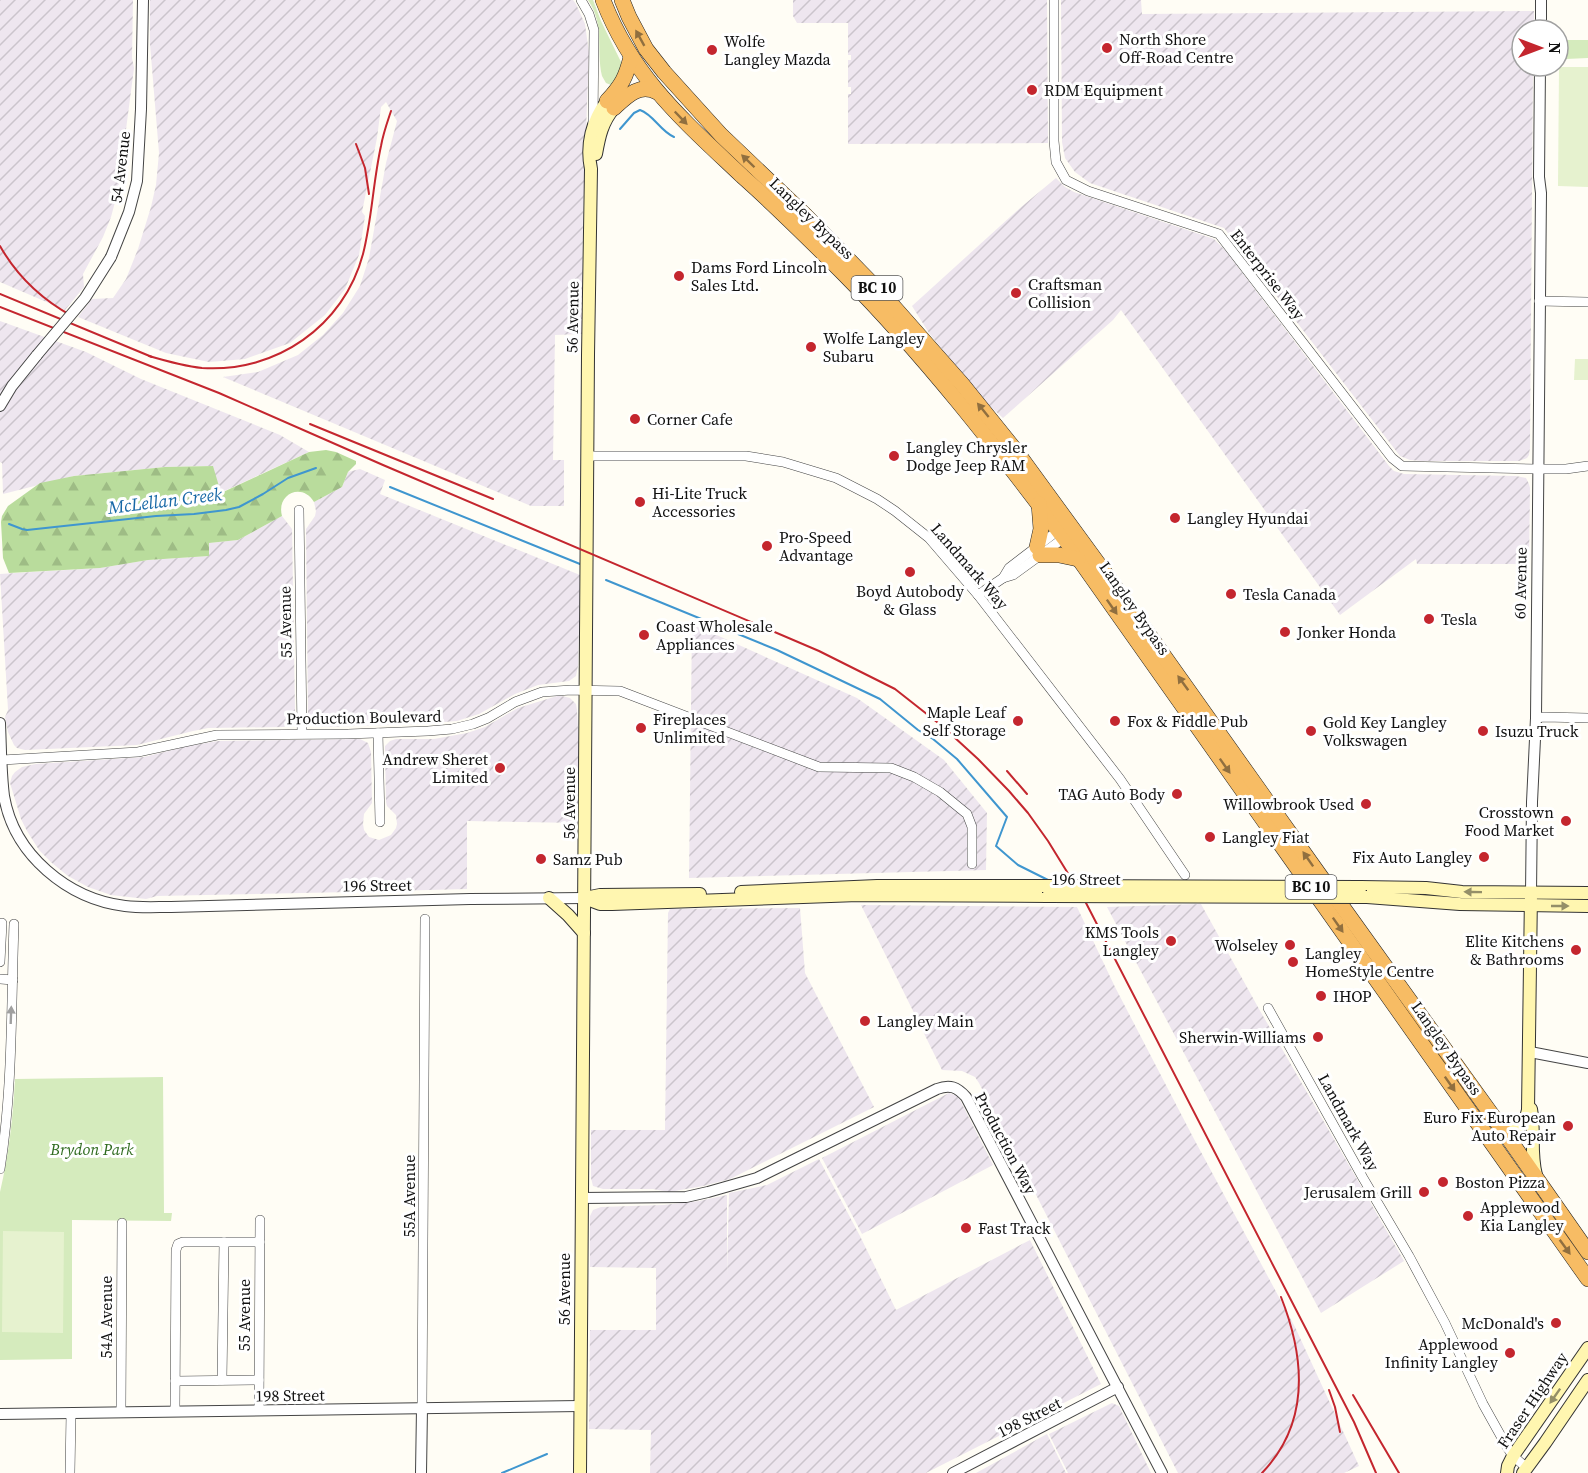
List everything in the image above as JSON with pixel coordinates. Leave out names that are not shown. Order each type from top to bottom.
[{"type":"highway","name":"Langley Bypass","points":[[603,0],[620,39],[657,92],[683,121],[796,226],[882,314],[963,408],[1039,504],[1066,530],[1078,559],[1588,1279]]},
{"type":"highway","name":"Langley Bypass","points":[[622,0],[628,17],[646,49],[664,72],[721,135],[854,264],[899,312],[962,384],[1027,466],[1066,530],[1502,1129],[1588,1252]]},
{"type":"highway","points":[[610,104],[623,84],[631,57]]},
{"type":"highway","points":[[610,104],[640,89],[646,88],[657,92]]},
{"type":"highway","points":[[1039,504],[1041,530],[1039,551],[1078,559]]},
{"type":"main road","name":"56 Avenue","points":[[591,169],[588,157],[593,128],[598,114],[610,104]]},
{"type":"main road","name":"56 Avenue","points":[[580,1473],[591,169],[610,104]]},
{"type":"main road","name":"196 Street","points":[[1364,892],[1399,887],[1462,892],[1588,893]]},
{"type":"main road","name":"196 Street","points":[[584,898],[600,904],[612,904],[1045,891],[1364,892],[1460,904],[1588,906]]},
{"type":"main road","name":"60 Avenue","points":[[1531,893],[1530,1101],[1533,1120],[1533,1165],[1538,1182]]},
{"type":"main road","points":[[549,898],[584,933]]},
{"type":"main road","points":[[1502,1129],[1522,1125],[1527,1117],[1530,1101]]},
{"type":"main road","name":"Fraser Highway","points":[[1507,1473],[1513,1456],[1588,1348]]},
{"type":"main road","name":"Fraser Highway","points":[[1525,1471],[1588,1380]]},
{"type":"street","name":"54 Avenue","points":[[0,406],[12,386],[85,298],[111,257],[129,212],[136,181],[141,109],[143,0]]},
{"type":"street","name":"56 Avenue","points":[[581,0],[594,30],[593,128]]},
{"type":"street","name":"Enterprise Way","points":[[1054,0],[1054,141],[1056,162],[1066,180],[1088,191],[1219,234],[1392,458],[1402,466],[1538,469]]},
{"type":"street","points":[[1541,0],[1541,18]]},
{"type":"street","name":"56 Avenue","points":[[594,73],[598,87],[610,104]]},
{"type":"street","name":"60 Avenue","points":[[1531,893],[1536,718],[1540,78]]},
{"type":"street","points":[[1539,302],[1588,302]]},
{"type":"street","name":"Landmark Way","points":[[587,456],[746,456],[810,469],[836,478],[878,499],[929,538],[978,595],[1120,779],[1185,875]]},
{"type":"street","points":[[1538,469],[1588,466]]},
{"type":"street","name":"55 Avenue","points":[[299,510],[302,734]]},
{"type":"street","points":[[978,595],[1003,578],[1009,568],[1039,551],[1066,530]]},
{"type":"street","name":"Production Boulevard","points":[[2,760],[138,752],[217,735],[428,731],[462,727],[542,692],[555,690],[620,691],[819,767],[891,768],[914,777],[940,792],[967,814],[972,827],[972,864]]},
{"type":"street","points":[[1536,718],[1588,718]]},
{"type":"street","points":[[0,723],[2,760]]},
{"type":"street","points":[[378,733],[380,822]]},
{"type":"street","name":"196 Street","points":[[2,760],[4,797],[10,818],[22,842],[36,861],[70,888],[86,896],[114,904],[127,907],[171,907],[584,898]]},
{"type":"street","name":"55A Avenue","points":[[421,1473],[425,919]]},
{"type":"street","points":[[0,962],[2,923]]},
{"type":"street","points":[[0,1169],[6,1134],[4,1093],[13,975],[14,924]]},
{"type":"street","points":[[0,979],[13,975]]},
{"type":"street","name":"Landmark Way","points":[[1268,1008],[1409,1256],[1507,1448],[1525,1471]]},
{"type":"street","points":[[1530,1052],[1588,1063]]},
{"type":"street","name":"Production Way","points":[[581,1198],[686,1197],[731,1186],[758,1178],[937,1089],[952,1087],[959,1090],[966,1097],[1162,1473]]},
{"type":"street","name":"55 Avenue","points":[[259,1410],[260,1220]]},
{"type":"street","name":"54A Avenue","points":[[121,1412],[122,1223]]},
{"type":"street","points":[[175,1412],[176,1250],[178,1244],[183,1242],[260,1242]]},
{"type":"street","points":[[222,1380],[224,1242]]},
{"type":"street","points":[[175,1381],[259,1380]]},
{"type":"street","name":"198 Street","points":[[953,1473],[1118,1387]]},
{"type":"street","name":"198 Street","points":[[0,1414],[580,1406]]},
{"type":"street","points":[[70,1473],[71,1413]]},
{"type":"shaded area","points":[[0,0],[133,0],[132,58],[134,68],[118,191],[103,237],[83,274],[84,287],[65,310],[0,282]]},
{"type":"shaded area","points":[[150,0],[573,0],[585,24],[589,53],[583,210],[582,334],[555,335],[553,460],[564,460],[564,506],[531,506],[223,377],[258,372],[298,355],[323,335],[343,313],[360,286],[369,258],[386,163],[397,121],[386,102],[381,107],[362,212],[365,216],[359,255],[345,289],[325,315],[290,343],[245,359],[209,362],[166,353],[78,317],[92,299],[113,298],[126,279],[138,249],[156,185],[159,153],[150,44]]},
{"type":"shaded area","points":[[793,0],[1047,0],[1048,143],[848,144],[848,94],[851,94],[851,87],[848,87],[848,60],[851,60],[851,55],[848,55],[848,23],[797,23],[793,16]]},
{"type":"shaded area","points":[[1061,0],[1141,0],[1142,14],[1534,11],[1534,18],[1510,18],[1510,78],[1533,78],[1530,447],[1527,458],[1519,461],[1422,461],[1400,456],[1224,228],[1090,183],[1075,172],[1065,158],[1062,142]]},
{"type":"shaded area","points":[[1056,178],[1074,192],[1214,239],[1225,250],[1394,471],[1404,474],[1526,478],[1530,488],[1529,564],[1417,564],[1416,559],[1340,615],[1121,310],[1113,320],[1003,418],[984,401],[929,333],[912,306]]},
{"type":"shaded area","points":[[0,321],[86,352],[141,379],[280,435],[309,452],[220,493],[212,466],[165,467],[74,476],[3,494],[2,463],[0,462]]},
{"type":"shaded area","points":[[360,469],[385,480],[380,494],[580,575],[576,676],[569,681],[538,685],[515,694],[479,714],[457,721],[323,727],[311,723],[308,715],[306,529],[315,516],[314,502],[342,487],[348,472]]},
{"type":"shaded area","points":[[282,516],[292,529],[295,716],[290,724],[284,727],[208,728],[137,745],[25,750],[14,745],[5,717],[8,710],[0,574],[99,568],[148,560],[209,556],[209,543],[238,540]]},
{"type":"shaded area","points":[[692,624],[857,698],[944,760],[987,813],[986,870],[689,878]]},
{"type":"shaded area","points":[[557,696],[570,698],[576,704],[577,710],[578,823],[467,821],[467,889],[157,896],[146,899],[111,895],[88,887],[68,876],[39,850],[21,819],[10,783],[15,772],[22,767],[36,764],[144,757],[218,741],[360,739],[368,743],[371,752],[372,803],[364,814],[364,830],[369,837],[379,840],[391,835],[397,824],[396,815],[386,802],[385,746],[390,741],[434,739],[467,733],[485,727],[518,708]]},
{"type":"shaded area","points":[[1201,904],[1404,1261],[1321,1313],[1107,907]]},
{"type":"shaded area","points":[[861,905],[1077,907],[1115,987],[1295,1327],[1359,1466],[1344,1473],[1178,1473],[979,1083],[975,1077],[962,1071],[942,1070]]},
{"type":"shaded area","points":[[800,908],[805,973],[874,1107],[730,1179],[669,1192],[653,1189],[603,1189],[593,1186],[591,1130],[665,1130],[668,913],[670,909]]},
{"type":"shaded area","points":[[949,1093],[958,1096],[993,1165],[862,1234],[822,1158]]},
{"type":"shaded area","points":[[819,1159],[896,1310],[1030,1240],[1101,1384],[926,1473],[650,1473],[651,1430],[589,1429],[590,1330],[656,1330],[656,1268],[590,1267],[590,1216],[593,1210],[601,1207],[664,1205],[727,1195],[727,1275],[729,1193],[767,1185]]},
{"type":"shaded area","points":[[1112,1403],[1119,1406],[1151,1473],[1068,1473],[1049,1434]]},
{"type":"shaded area","points":[[1047,1434],[1066,1473],[976,1473]]},
{"type":"green space","points":[[588,0],[593,0],[621,62],[614,84],[611,85],[606,83],[602,76],[597,19]]},
{"type":"green space","points":[[1570,40],[1588,40],[1588,58],[1570,59]]},
{"type":"green space","points":[[1570,67],[1588,67],[1588,187],[1558,186],[1559,78],[1570,78]]},
{"type":"green space","points":[[1575,359],[1588,359],[1588,380],[1574,380]]},
{"type":"green space","points":[[326,450],[356,461],[348,472],[342,487],[314,502],[303,493],[291,493],[283,502],[282,516],[238,540],[209,543],[209,556],[148,560],[100,568],[9,573],[3,558],[2,516],[8,506],[40,483],[74,476],[165,467],[213,466],[221,493],[309,452]]},
{"type":"green space","name":"Brydon Park","points":[[163,1077],[164,1213],[172,1213],[171,1221],[72,1220],[72,1359],[0,1360],[0,1192],[10,1135],[15,1079]]},
{"type":"green space","points":[[3,1231],[64,1232],[63,1333],[2,1332]]},
{"type":"waterway","points":[[620,129],[634,113],[640,110],[674,137]]},
{"type":"waterway","name":"McLellan Creek","points":[[9,524],[27,530],[226,510],[239,507],[288,478],[316,468]]},
{"type":"waterway","points":[[390,487],[580,564]]},
{"type":"waterway","points":[[606,580],[777,650],[880,699],[957,759],[1007,817],[996,846],[1018,865],[1050,881]]},
{"type":"waterway","points":[[502,1473],[547,1454]]},
{"type":"railway","points":[[149,356],[202,368],[229,367],[256,362],[280,353],[303,340],[323,323],[340,303],[354,280],[363,254],[378,160],[391,111]]},
{"type":"railway","points":[[356,144],[365,168],[369,194]]},
{"type":"railway","points":[[0,246],[31,286],[72,316]]},
{"type":"railway","points":[[0,294],[152,357]]},
{"type":"railway","points":[[0,307],[219,393],[819,651],[895,689],[942,726],[978,759],[1028,813],[1085,901],[1354,1422],[1376,1473]]},
{"type":"railway","points":[[310,424],[493,499]]},
{"type":"railway","points":[[1007,771],[1027,794]]},
{"type":"railway","points":[[1262,1473],[1278,1453],[1289,1433],[1296,1411],[1299,1389],[1295,1343],[1281,1297]]},
{"type":"railway","points":[[1329,1390],[1340,1432]]},
{"type":"railway","points":[[1353,1395],[1399,1473]]},
{"type":"place","name":"North Shore Off-Road Centre","points":[[1107,48]]},
{"type":"place","name":"Wolfe Langley Mazda","points":[[712,50]]},
{"type":"place","name":"RDM Equipment","points":[[1032,90]]},
{"type":"place","name":"Dams Ford Lincoln Sales Ltd.","points":[[679,276]]},
{"type":"place","name":"Craftsman Collision","points":[[1016,293]]},
{"type":"place","name":"Wolfe Langley Subaru","points":[[811,347]]},
{"type":"place","name":"Corner Cafe","points":[[635,419]]},
{"type":"place","name":"Langley Chrysler Dodge Jeep RAM","points":[[894,456]]},
{"type":"place","name":"Hi-Lite Truck Accessories","points":[[640,502]]},
{"type":"place","name":"Langley Hyundai","points":[[1175,518]]},
{"type":"place","name":"Pro-Speed Advantage","points":[[767,546]]},
{"type":"place","name":"Boyd Autobody & Glass","points":[[910,572]]},
{"type":"place","name":"Tesla Canada","points":[[1231,594]]},
{"type":"place","name":"Tesla","points":[[1429,619]]},
{"type":"place","name":"Jonker Honda","points":[[1285,632]]},
{"type":"place","name":"Coast Wholesale Appliances","points":[[644,635]]},
{"type":"place","name":"Maple Leaf Self Storage","points":[[1018,721]]},
{"type":"place","name":"Fox & Fiddle Pub","points":[[1115,721]]},
{"type":"place","name":"Fireplaces Unlimited","points":[[641,728]]},
{"type":"place","name":"Gold Key Langley Volkswagen","points":[[1311,731]]},
{"type":"place","name":"Isuzu Truck","points":[[1483,731]]},
{"type":"place","name":"Andrew Sheret Limited","points":[[500,768]]},
{"type":"place","name":"TAG Auto Body","points":[[1177,794]]},
{"type":"place","name":"Willowbrook Used","points":[[1366,804]]},
{"type":"place","name":"Crosstown Food Market","points":[[1566,821]]},
{"type":"place","name":"Langley Fiat","points":[[1210,837]]},
{"type":"place","name":"Fix Auto Langley","points":[[1484,857]]},
{"type":"place","name":"Samz Pub","points":[[541,859]]},
{"type":"place","name":"KMS Tools Langley","points":[[1171,941]]},
{"type":"place","name":"Wolseley","points":[[1290,945]]},
{"type":"place","name":"Elite Kitchens & Bathrooms","points":[[1576,950]]},
{"type":"place","name":"Langley HomeStyle Centre","points":[[1293,962]]},
{"type":"place","name":"IHOP","points":[[1321,996]]},
{"type":"place","name":"Langley Main","points":[[865,1021]]},
{"type":"place","name":"Sherwin-Williams","points":[[1318,1037]]},
{"type":"place","name":"Euro Fix European Auto Repair","points":[[1568,1126]]},
{"type":"place","name":"Boston Pizza","points":[[1443,1182]]},
{"type":"place","name":"Jerusalem Grill","points":[[1424,1192]]},
{"type":"place","name":"Applewood Kia Langley","points":[[1468,1216]]},
{"type":"place","name":"Fast Track","points":[[966,1228]]},
{"type":"place","name":"McDonald's","points":[[1556,1323]]},
{"type":"place","name":"Applewood Infinity Langley","points":[[1510,1353]]}]
